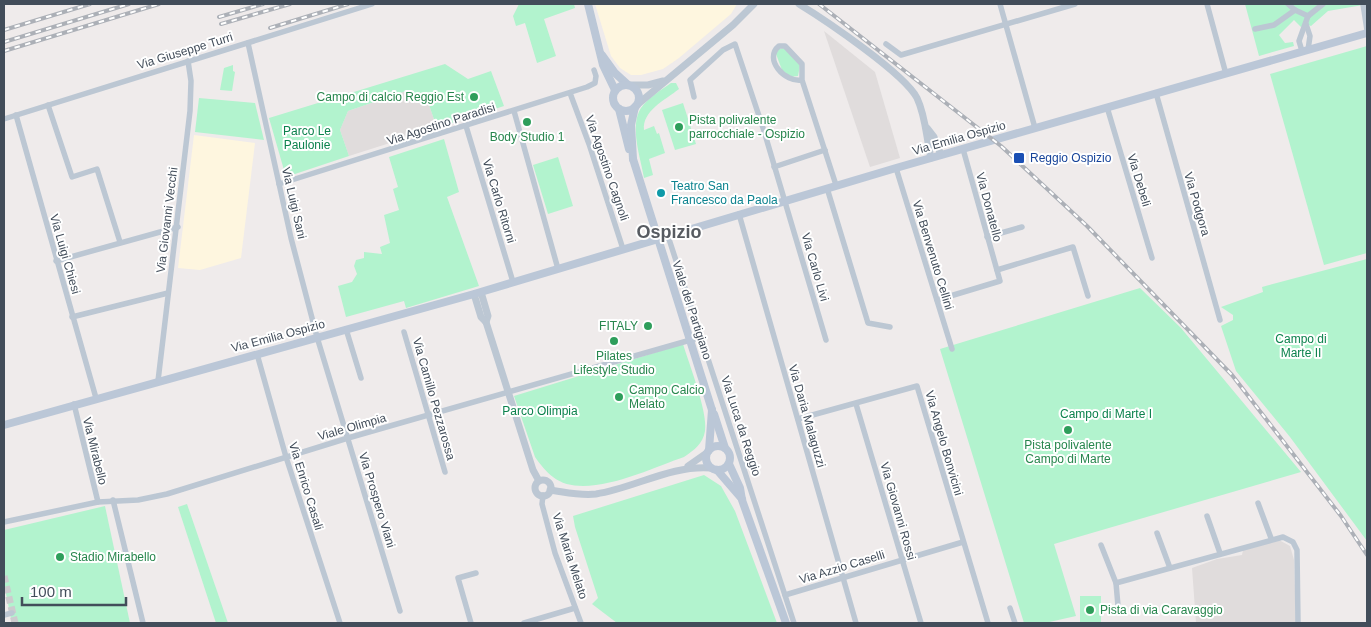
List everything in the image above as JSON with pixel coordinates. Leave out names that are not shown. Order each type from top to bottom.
[{"type":"main road","name":"Viale del Partigiano","points":[[588,4],[603,65],[615,90],[613,98],[619,109],[712,410],[725,448],[729,453],[729,464],[740,488],[742,500],[786,623]]},
{"type":"main road","name":"Via Emilia Ospizio","points":[[4,425],[478,293],[836,185],[1367,32]]},
{"type":"main road","name":"Viale del Partigiano","points":[[602,55],[616,73],[638,95],[631,125],[633,159]]},
{"type":"main road","points":[[615,90],[620,85],[629,85]]},
{"type":"main road","points":[[619,109],[630,111],[637,105]]},
{"type":"main road","name":"Viale del Partigiano","points":[[712,410],[707,462],[742,500]]},
{"type":"main road","points":[[709,451],[717,446],[725,448]]},
{"type":"main road","points":[[714,469],[724,469],[729,464]]},
{"type":"street","name":"Via Giuseppe Turri","points":[[4,119],[372,4]]},
{"type":"street","points":[[637,105],[733,25],[754,4]]},
{"type":"street","points":[[799,4],[823,19],[905,82],[917,99],[927,128],[931,158]]},
{"type":"street","points":[[1000,4],[1036,128]]},
{"type":"street","points":[[886,44],[901,55],[1075,4]]},
{"type":"street","points":[[1207,4],[1226,74]]},
{"type":"street","points":[[1288,4],[1295,10],[1308,16]]},
{"type":"street","points":[[1305,51],[1300,41],[1308,16],[1323,4]]},
{"type":"street","points":[[1363,4],[1367,32]]},
{"type":"street","points":[[1255,29],[1274,25],[1295,10]]},
{"type":"street","points":[[1305,51],[1310,36],[1306,24]]},
{"type":"street","name":"Via Luigi Sani","points":[[248,43],[279,184],[317,337]]},
{"type":"street","name":"Via Carlo Livi","points":[[694,97],[690,80],[723,50],[735,44],[785,201],[826,340]]},
{"type":"street","points":[[802,80],[790,80],[780,72],[774,56],[774,51],[779,46],[785,46],[802,64],[802,80],[836,185]]},
{"type":"street","name":"Via Giovanni Vecchi","points":[[158,381],[191,106],[191,72],[188,61]]},
{"type":"street","name":"Via Agostino Paradisi","points":[[279,184],[570,93],[594,83],[596,76],[594,70]]},
{"type":"street","points":[[629,85],[648,85],[666,80]]},
{"type":"street","name":"Via Agostino Cagnoli","points":[[570,93],[624,249]]},
{"type":"street","name":"Via Podgora","points":[[1156,93],[1220,320]]},
{"type":"street","points":[[48,105],[72,177],[97,169],[120,242]]},
{"type":"street","name":"Via Debeli","points":[[1108,107],[1152,258]]},
{"type":"street","points":[[514,111],[558,269]]},
{"type":"street","name":"Via Luigi Chiesi","points":[[16,115],[96,398]]},
{"type":"street","name":"Via Carlo Ritorni","points":[[466,126],[513,282]]},
{"type":"street","points":[[927,128],[934,137],[941,155]]},
{"type":"street","name":"Via Donatello","points":[[964,149],[996,270]]},
{"type":"street","points":[[774,167],[825,150]]},
{"type":"street","name":"Via Benvenuto Cellini","points":[[896,168],[952,349]]},
{"type":"street","points":[[827,188],[868,323],[890,327]]},
{"type":"street","name":"Via Daria Malaguzzi","points":[[739,214],[856,623]]},
{"type":"street","points":[[56,261],[178,226]]},
{"type":"street","points":[[987,237],[1022,227]]},
{"type":"street","name":"Via Luca da Reggio","points":[[668,236],[794,623]]},
{"type":"street","points":[[937,300],[1000,281],[996,270],[1073,247],[1088,296]]},
{"type":"street","points":[[72,317],[168,293]]},
{"type":"street","points":[[478,293],[488,316],[486,322],[533,470],[539,481]]},
{"type":"street","points":[[346,329],[361,378]]},
{"type":"street","name":"Via Camillo Pezzarossa","points":[[404,332],[445,472]]},
{"type":"street","name":"Via Prospero Viani","points":[[317,337],[400,610]]},
{"type":"street","name":"Viale Olimpia","points":[[5,523],[98,502],[138,500],[167,494],[348,438],[701,337]]},
{"type":"street","name":"Via Enrico Casali","points":[[257,354],[286,457],[340,623]]},
{"type":"street","name":"Via Angelo Bonvicini","points":[[798,419],[917,386],[988,623]]},
{"type":"street","name":"Via Mirabello","points":[[74,404],[98,502]]},
{"type":"street","name":"Via Giovanni Rossi","points":[[856,404],[921,623]]},
{"type":"street","points":[[539,481],[535,490],[543,495],[550,490],[595,494],[686,467],[709,451]]},
{"type":"street","points":[[686,467],[714,469]]},
{"type":"street","points":[[539,481],[546,481],[550,490]]},
{"type":"street","name":"Via Maria Melato","points":[[543,495],[542,504],[555,553],[581,623]]},
{"type":"street","name":"Via Mirabello","points":[[113,500],[143,623]]},
{"type":"street","points":[[1258,502],[1271,538]]},
{"type":"street","points":[[1207,516],[1220,554]]},
{"type":"street","points":[[1158,533],[1170,568]]},
{"type":"street","points":[[1116,583],[1271,538],[1286,537],[1293,542],[1297,550],[1298,623]]},
{"type":"street","name":"Via Azzio Caselli","points":[[785,595],[963,542]]},
{"type":"street","points":[[1101,545],[1116,583],[1118,606]]},
{"type":"street","points":[[471,623],[458,578],[476,573]]},
{"type":"street","points":[[524,623],[574,608]]},
{"type":"street","points":[[1010,608],[1014,623]]},
{"type":"street","points":[[4,616],[12,613]]},
{"type":"shaded area","points":[[595,4],[737,4],[731,14],[679,58],[663,69],[641,75],[631,75],[620,68],[611,56]]},
{"type":"shaded area","points":[[824,31],[875,72],[900,158],[870,167]]},
{"type":"shaded area","points":[[406,91],[428,102],[437,128],[349,156],[340,130],[348,111]]},
{"type":"shaded area","points":[[194,135],[255,143],[241,258],[200,270],[178,268]]},
{"type":"shaded area","points":[[1279,540],[1290,546],[1294,560],[1296,623],[1196,623],[1192,568],[1217,559],[1242,555],[1243,550]]},
{"type":"green space","points":[[519,4],[574,4],[575,8],[544,19],[556,56],[537,63],[525,23],[516,26],[513,16]]},
{"type":"green space","points":[[1245,4],[1363,5],[1328,11],[1311,26],[1306,24],[1301,27],[1294,20],[1279,35],[1285,43],[1293,42],[1294,46],[1259,56]]},
{"type":"green space","points":[[1367,46],[1367,253],[1324,265],[1270,74]]},
{"type":"green space","points":[[784,48],[800,65],[798,76],[790,77],[782,70],[776,54],[779,49]]},
{"type":"green space","name":"Parco Le Paulonie","points":[[445,64],[468,79],[491,71],[504,106],[437,128],[428,102],[406,91],[348,111],[340,130],[349,156],[286,177],[269,118]]},
{"type":"green space","points":[[233,65],[233,71],[235,72],[232,91],[220,90],[224,68]]},
{"type":"green space","points":[[671,83],[676,83],[679,89],[656,106],[644,123],[644,130],[654,126],[657,134],[659,133],[665,153],[649,159],[653,175],[644,178],[636,133],[638,115],[647,101]]},
{"type":"green space","points":[[199,98],[255,103],[264,140],[195,132]]},
{"type":"green space","name":"Pista polivalente parrocchiale - Ospizio","points":[[683,103],[696,144],[675,150],[662,110]]},
{"type":"green space","points":[[444,139],[459,192],[447,197],[479,286],[406,308],[404,301],[346,317],[338,286],[352,282],[357,274],[354,266],[356,260],[364,258],[364,252],[382,254],[380,247],[390,243],[384,215],[399,210],[393,189],[398,187],[389,157]]},
{"type":"green space","points":[[558,157],[573,206],[548,214],[533,165]]},
{"type":"green space","name":"Campo di Marte II","points":[[1367,259],[1367,541],[1290,437],[1236,371],[1221,326],[1233,320],[1233,315],[1221,307],[1263,292],[1262,287]]},
{"type":"green space","name":"Campo di Marte I","points":[[1140,288],[1181,328],[1301,472],[1054,544],[1076,616],[1045,623],[1024,623],[940,349]]},
{"type":"green space","name":"Parco Olimpia","points":[[683,344],[704,412],[704,436],[695,449],[684,457],[636,475],[599,485],[582,486],[566,484],[553,477],[535,457],[514,396]]},
{"type":"green space","points":[[704,475],[721,486],[735,511],[777,623],[617,623],[592,604],[598,598],[573,516]]},
{"type":"green space","points":[[187,504],[228,623],[216,623],[178,507]]},
{"type":"green space","name":"Stadio Mirabello","points":[[105,506],[130,623],[12,623],[4,584],[4,530]]},
{"type":"green space","name":"Pista di via Caravaggio","points":[[1080,596],[1101,596],[1101,623],[1080,623]]},
{"type":"tunnel","points":[[4,576],[15,623]]},
{"type":"railway","points":[[4,30],[90,4]]},
{"type":"railway","points":[[4,42],[129,4]]},
{"type":"railway","points":[[4,51],[159,4]]},
{"type":"railway","points":[[219,17],[263,4]]},
{"type":"railway","points":[[221,24],[290,4]]},
{"type":"railway","points":[[270,28],[348,4]]},
{"type":"railway","points":[[819,4],[1001,146],[1087,226],[1232,375],[1341,516],[1367,555]]},
{"type":"place","name":"Campo di calcio Reggio Est","points":[[474,97]]},
{"type":"place","name":"Body Studio 1","points":[[527,122]]},
{"type":"place","name":"Pista polivalente parrocchiale - Ospizio","points":[[679,127]]},
{"type":"place","name":"Reggio Ospizio","points":[[1019,158]]},
{"type":"place","name":"Teatro San Francesco da Paola","points":[[661,193]]},
{"type":"place","name":"FITALY","points":[[648,326]]},
{"type":"place","name":"Pilates Lifestyle Studio","points":[[614,341]]},
{"type":"place","name":"Campo Calcio Melato","points":[[619,397]]},
{"type":"place","name":"Pista polivalente Campo di Marte","points":[[1068,430]]},
{"type":"place","name":"Stadio Mirabello","points":[[60,557]]},
{"type":"place","name":"Pista di via Caravaggio","points":[[1090,610]]},
{"type":"district","name":"Ospizio","points":[[669,232]]}]
